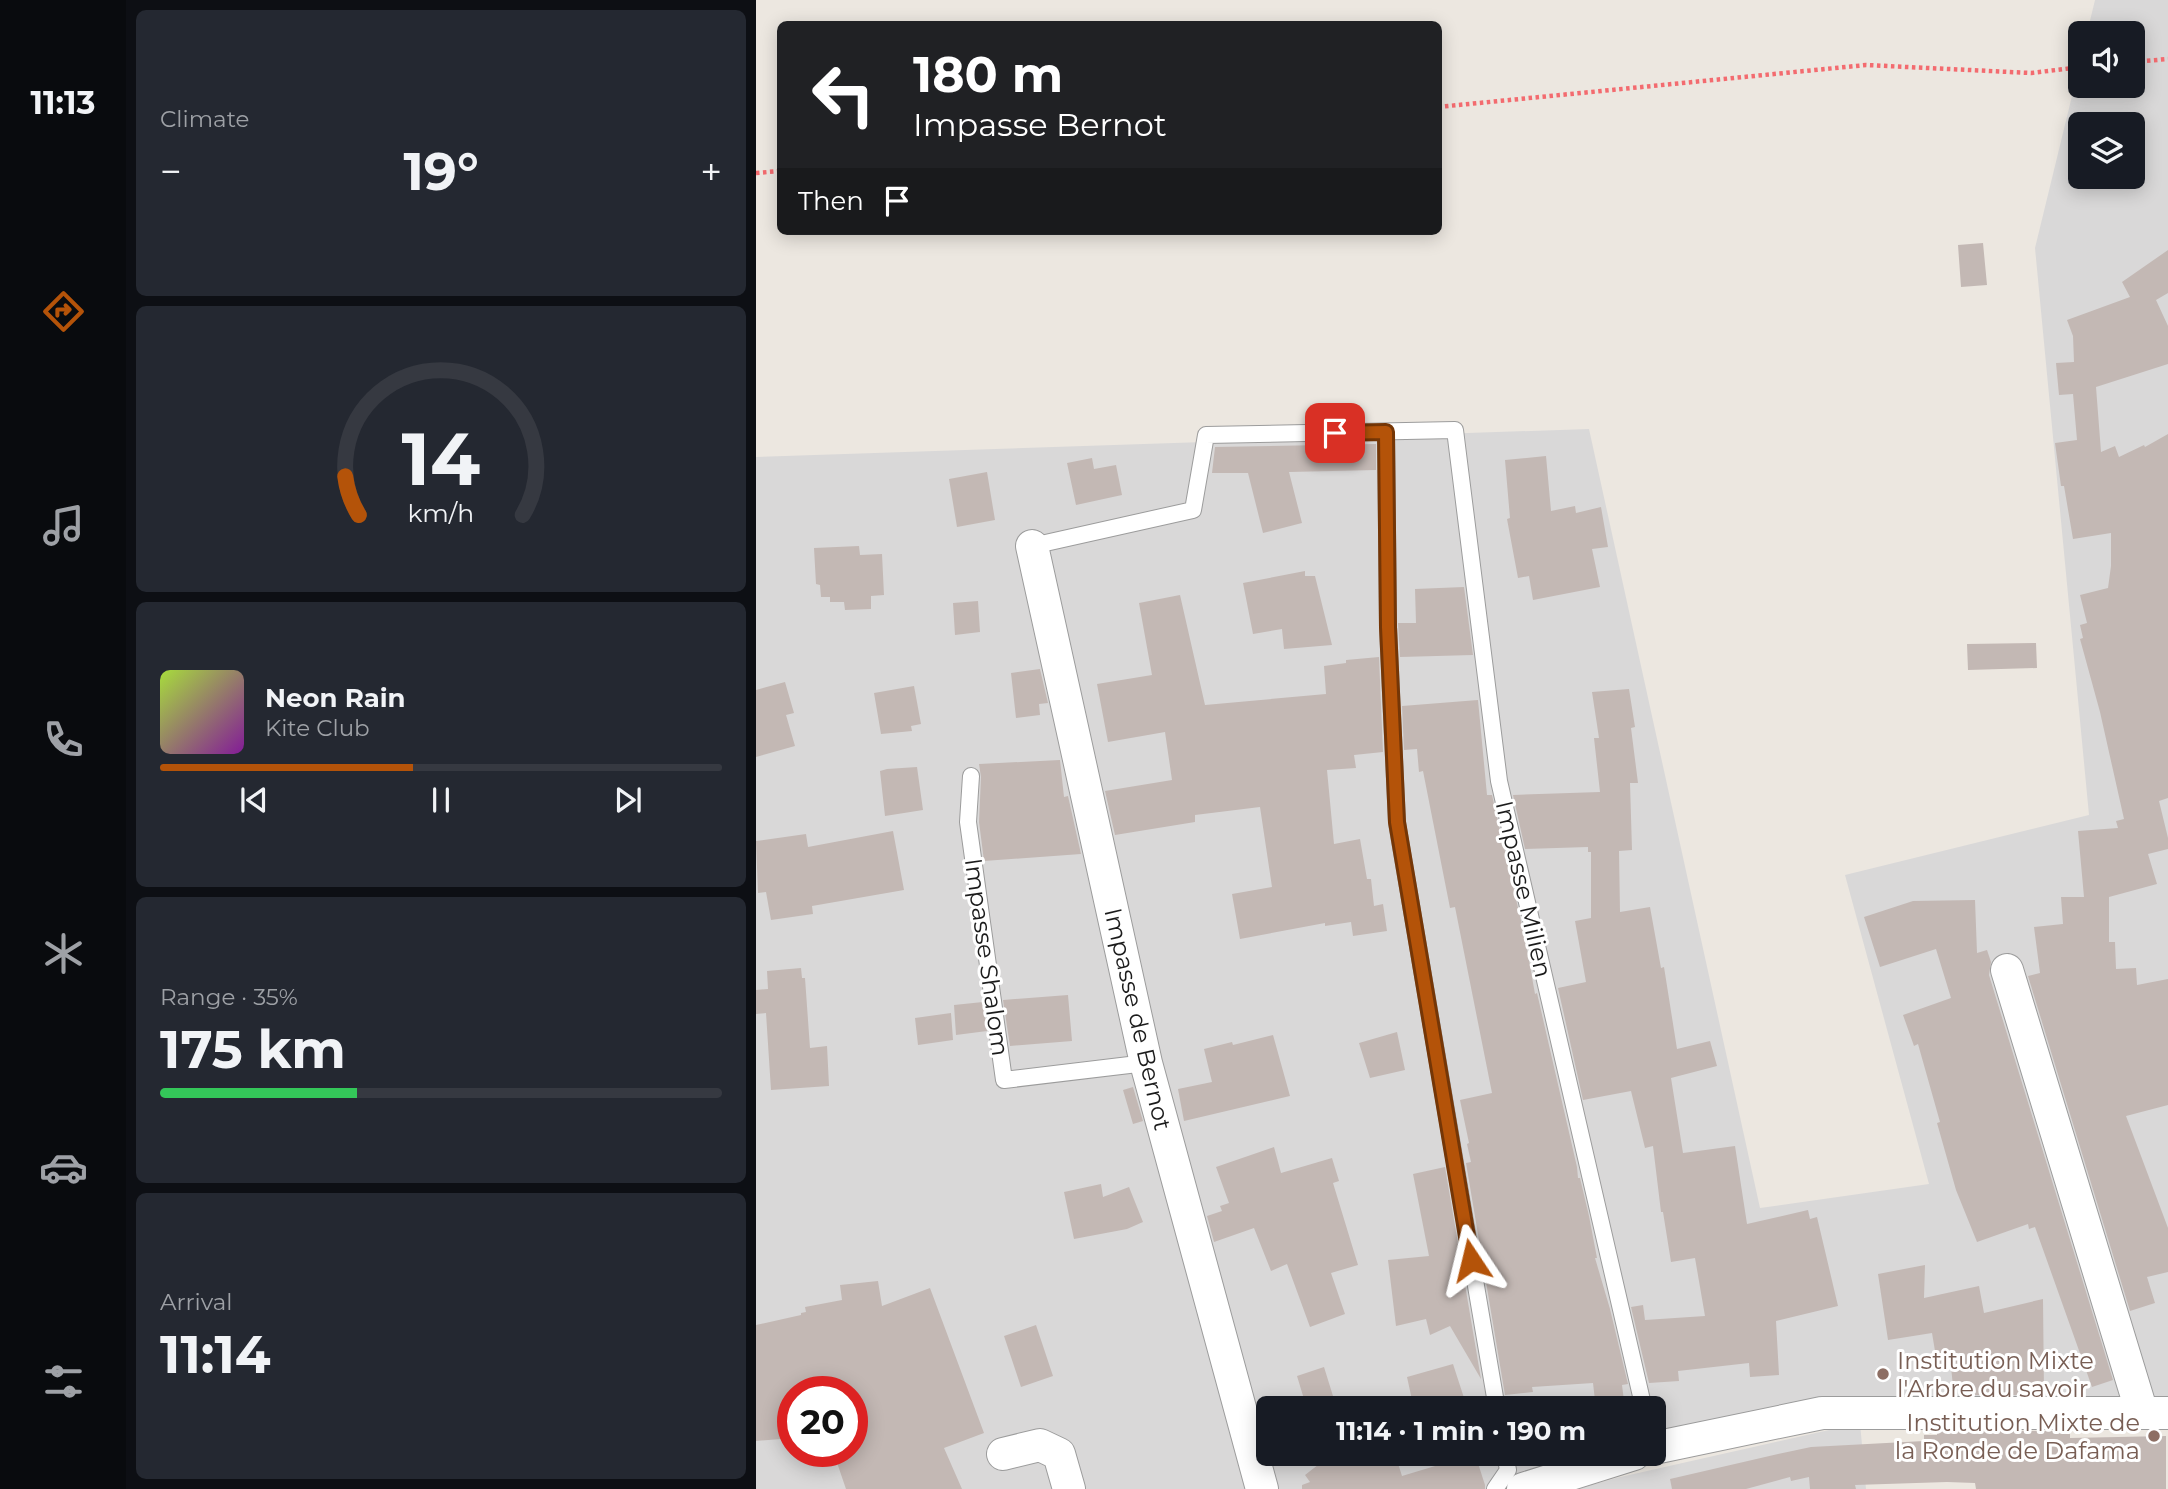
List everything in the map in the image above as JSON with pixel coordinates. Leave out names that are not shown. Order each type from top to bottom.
[{"type":"street","name":"Impasse de Bernot","points":[[1032,545],[1146,1063],[1262,1489]]},
{"type":"street","points":[[1666,1446],[1822,1413],[2155,1413],[2007,970]]},
{"type":"street","points":[[1003,1454],[1040,1445],[1059,1454],[1069,1489]]},
{"type":"street","points":[[1523,1489],[1596,1466]]},
{"type":"lane","name":"Impasse Milien","points":[[1386,432],[1455,430],[1499,781],[1641,1396]]},
{"type":"lane","points":[[1032,545],[1193,510],[1206,435],[1386,432],[1388,627],[1397,822],[1495,1396]]},
{"type":"lane","name":"Impasse Shalom","points":[[971,776],[968,822],[1003,1080],[1146,1063]]},
{"type":"lane","points":[[1495,1489],[1508,1470],[1507,1466]]},
{"type":"path","points":[[2145,61],[2168,58]]},
{"type":"path","points":[[1442,107],[1866,65],[2031,73],[2068,69]]},
{"type":"path","points":[[756,173],[777,171]]},
{"type":"shaded area","points":[[2095,0],[2168,0],[2168,1419],[1889,1399],[1666,1461],[1666,1396],[1256,1396],[1256,1466],[1647,1466],[1564,1489],[756,1489],[756,457],[1589,429],[1760,1208],[1929,1184],[1845,875],[2089,815],[2035,248],[2068,112],[2068,189],[2145,189],[2145,112],[2068,112],[2072,98],[2145,98],[2145,21],[2090,21]]},
{"type":"shaded area","points":[[1860,1423],[1866,1489],[1578,1489],[1616,1478]]},
{"type":"building","points":[[1983,243],[1987,285],[1961,287],[1958,245]]},
{"type":"building","points":[[2168,250],[2168,293],[2156,300],[2168,326],[2168,364],[2096,387],[2101,452],[2115,446],[2119,457],[2168,434],[2168,798],[2159,801],[2168,849],[2148,854],[2157,884],[2109,897],[2109,942],[2115,942],[2116,969],[2136,968],[2137,985],[2168,979],[2168,1105],[2126,1116],[2168,1228],[2168,1272],[2147,1277],[2155,1303],[2130,1311],[2028,976],[2040,973],[2034,927],[2063,924],[2061,897],[2084,897],[2078,831],[2118,828],[2116,821],[2124,819],[2080,639],[2083,638],[2080,625],[2087,623],[2080,595],[2108,588],[2111,533],[2073,539],[2055,443],[2077,440],[2073,394],[2059,395],[2056,363],[2074,362],[2073,336],[2067,320],[2130,297],[2122,282]]},
{"type":"building","points":[[1376,444],[1376,470],[1289,472],[1302,523],[1263,533],[1248,473],[1212,473],[1215,447]]},
{"type":"building","points":[[1546,456],[1551,511],[1575,506],[1576,513],[1601,507],[1608,547],[1592,549],[1600,587],[1533,600],[1529,576],[1518,578],[1507,519],[1510,518],[1505,460]]},
{"type":"building","points":[[1092,458],[1094,469],[1116,465],[1122,495],[1076,505],[1067,463]]},
{"type":"building","points":[[987,472],[995,520],[957,527],[949,479]]},
{"type":"building","points":[[859,546],[860,555],[882,554],[884,595],[871,596],[871,609],[845,610],[844,602],[830,602],[830,597],[821,597],[820,585],[816,584],[814,548]]},
{"type":"building","points":[[1305,571],[1305,576],[1315,576],[1332,645],[1284,649],[1282,629],[1253,634],[1243,583]]},
{"type":"building","points":[[1464,587],[1473,655],[1400,657],[1398,623],[1416,623],[1415,589]]},
{"type":"building","points":[[1180,595],[1205,705],[1326,694],[1324,666],[1346,663],[1346,660],[1379,657],[1383,752],[1354,755],[1356,768],[1327,770],[1334,844],[1360,839],[1367,879],[1371,879],[1374,906],[1383,904],[1387,931],[1353,936],[1351,922],[1325,926],[1325,923],[1240,939],[1232,894],[1272,887],[1260,807],[1195,815],[1195,822],[1115,835],[1105,791],[1172,780],[1165,732],[1108,742],[1097,684],[1152,675],[1139,603]]},
{"type":"building","points":[[978,601],[980,632],[955,635],[953,603]]},
{"type":"building","points":[[2036,643],[2037,668],[1968,670],[1967,644]]},
{"type":"building","points":[[1040,669],[1048,703],[1039,704],[1040,715],[1016,718],[1011,673]]},
{"type":"building","points":[[785,682],[794,713],[786,715],[795,746],[756,757],[756,690]]},
{"type":"building","points":[[914,686],[921,724],[911,726],[912,731],[881,734],[874,693]]},
{"type":"building","points":[[1629,689],[1635,727],[1631,728],[1638,783],[1630,783],[1632,850],[1619,851],[1620,912],[1650,907],[1661,968],[1664,967],[1677,1049],[1710,1041],[1717,1066],[1671,1078],[1683,1153],[1735,1146],[1747,1224],[1808,1210],[1810,1219],[1817,1217],[1838,1306],[1776,1321],[1779,1375],[1750,1377],[1749,1363],[1678,1371],[1679,1381],[1649,1383],[1631,1307],[1643,1305],[1645,1320],[1705,1316],[1695,1258],[1671,1262],[1661,1212],[1653,1146],[1645,1148],[1631,1091],[1583,1100],[1558,988],[1586,982],[1575,921],[1591,918],[1591,852],[1588,852],[1588,847],[1525,849],[1513,795],[1600,792],[1594,738],[1599,738],[1592,692]]},
{"type":"building","points":[[1478,700],[1487,795],[1492,795],[1535,994],[1537,993],[1589,1216],[1595,1258],[1628,1384],[1622,1385],[1623,1396],[1594,1396],[1593,1383],[1532,1387],[1533,1392],[1505,1395],[1466,1163],[1471,1162],[1460,1100],[1492,1093],[1455,907],[1450,908],[1423,771],[1419,772],[1417,749],[1404,750],[1402,706]]},
{"type":"building","points":[[1060,760],[1064,797],[1068,796],[1081,854],[984,861],[979,822],[979,764]]},
{"type":"building","points":[[917,767],[923,810],[885,816],[880,771]]},
{"type":"building","points":[[893,831],[904,890],[812,906],[813,914],[771,920],[766,892],[758,893],[756,841],[806,834],[808,847]]},
{"type":"building","points":[[1975,900],[1977,953],[1987,950],[1991,962],[1989,975],[2113,1380],[2092,1387],[2035,1227],[2029,1229],[2028,1224],[1977,1242],[1956,1190],[1918,1044],[1914,1046],[1903,1015],[1951,998],[1936,949],[1880,967],[1864,917],[1913,901]]},
{"type":"building","points":[[801,968],[802,978],[805,978],[810,1048],[827,1046],[829,1086],[771,1090],[766,1013],[756,1014],[756,990],[768,989],[767,971]]},
{"type":"building","points":[[1068,995],[1072,1041],[1010,1046],[1003,1000]]},
{"type":"building","points":[[983,1002],[987,1031],[956,1035],[954,1005]]},
{"type":"building","points":[[951,1013],[953,1040],[918,1045],[915,1018]]},
{"type":"building","points":[[1397,1032],[1405,1070],[1370,1078],[1359,1043]]},
{"type":"building","points":[[1273,1035],[1290,1096],[1184,1121],[1178,1089],[1212,1082],[1204,1049]]},
{"type":"building","points":[[1133,1087],[1143,1121],[1133,1124],[1123,1090]]},
{"type":"building","points":[[1274,1147],[1281,1173],[1332,1158],[1339,1181],[1333,1183],[1358,1265],[1331,1273],[1345,1314],[1310,1327],[1287,1264],[1271,1271],[1254,1228],[1214,1242],[1207,1216],[1222,1211],[1220,1206],[1229,1203],[1216,1167]]},
{"type":"building","points":[[1445,1167],[1481,1379],[1450,1326],[1430,1335],[1426,1319],[1396,1326],[1388,1260],[1429,1256],[1413,1174]]},
{"type":"building","points":[[1101,1184],[1103,1197],[1129,1187],[1143,1222],[1127,1229],[1074,1239],[1064,1192]]},
{"type":"building","points":[[1925,1265],[1924,1298],[1979,1286],[1984,1313],[2043,1299],[2044,1395],[1974,1395],[1972,1384],[1953,1386],[1951,1367],[1938,1369],[1932,1333],[1888,1340],[1878,1274]]},
{"type":"building","points":[[878,1281],[882,1306],[930,1288],[984,1433],[944,1448],[962,1489],[846,1489],[838,1467],[868,1467],[868,1376],[777,1376],[777,1439],[756,1441],[756,1325],[801,1315],[806,1312],[805,1307],[842,1300],[840,1285]]},
{"type":"building","points":[[1036,1325],[1053,1376],[1021,1387],[1004,1336]]},
{"type":"building","points":[[1453,1364],[1463,1396],[1411,1396],[1407,1377]]},
{"type":"building","points":[[1324,1367],[1333,1396],[1303,1396],[1297,1376]]},
{"type":"building","points":[[1937,1431],[2070,1431],[2070,1438],[2166,1436],[2166,1489],[1976,1489],[1975,1483],[1947,1482],[1855,1485],[1856,1489],[1810,1489],[1809,1477],[1791,1481],[1790,1477],[1746,1489],[1672,1489],[1670,1479],[1811,1447],[1924,1441],[1924,1435],[1937,1435]]},
{"type":"building","points":[[1317,1466],[1399,1466],[1402,1476],[1435,1466],[1479,1466],[1485,1489],[1302,1489],[1302,1485],[1310,1482],[1305,1475]]},
{"type":"place","name":"Institution Mixte l'Arbre du savoir","points":[[1883,1374]]},
{"type":"place","name":"Institution Mixte de la Ronde de Dafama","points":[[2154,1436]]},
{"type":"route","points":[[1335,433],[1386,432],[1388,627],[1397,822],[1471,1260]]}]
